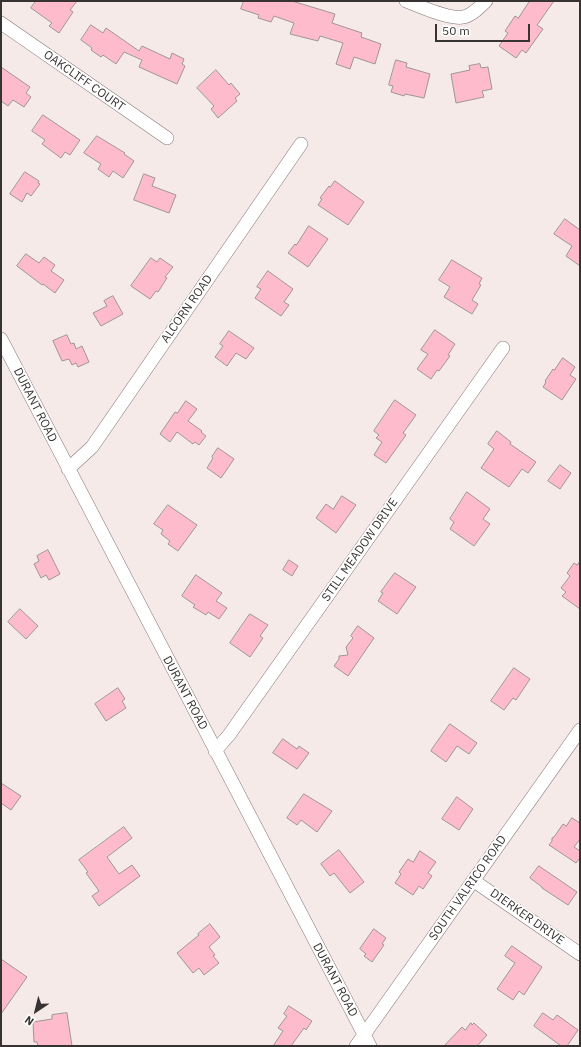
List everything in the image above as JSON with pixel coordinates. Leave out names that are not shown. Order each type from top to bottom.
[{"type":"street","points":[[406,1],[442,14],[464,18],[486,1]]},
{"type":"street","name":"OAKCLIFF COURT","points":[[1,23],[167,138]]},
{"type":"street","name":"ALCORN ROAD","points":[[68,469],[92,447],[301,144]]},
{"type":"street","name":"DURANT ROAD","points":[[1,339],[367,1041]]},
{"type":"street","name":"STILL MEADOW DRIVE","points":[[215,751],[229,735],[502,348]]},
{"type":"street","name":"SOUTH VALRICO ROAD","points":[[356,1046],[367,1041],[474,881],[580,730]]},
{"type":"street","name":"DIERKER DRIVE","points":[[474,881],[580,954]]},
{"type":"building","points":[[36,1],[77,1],[70,10],[73,12],[59,33],[49,26],[52,23],[31,8]]},
{"type":"building","points":[[244,1],[292,1],[335,14],[332,23],[362,33],[361,37],[381,44],[375,64],[354,57],[350,69],[336,64],[343,43],[320,36],[318,41],[290,34],[294,23],[274,16],[271,22],[258,18],[259,15],[241,9]]},
{"type":"building","points":[[530,1],[554,1],[537,25],[543,29],[526,53],[522,50],[516,58],[499,46],[508,33],[505,31],[515,16],[518,18]]},
{"type":"building","points":[[91,25],[103,33],[106,28],[139,51],[142,46],[170,59],[172,53],[184,59],[182,64],[185,66],[177,84],[139,67],[142,60],[124,52],[116,64],[103,55],[101,57],[81,40]]},
{"type":"building","points":[[396,60],[407,63],[406,67],[430,74],[424,98],[405,94],[404,96],[391,92],[393,86],[389,85]]},
{"type":"building","points":[[480,64],[481,68],[488,67],[492,89],[482,91],[484,97],[456,103],[451,74],[470,70],[469,66]]},
{"type":"building","points":[[1,67],[30,87],[26,93],[31,97],[24,107],[13,100],[8,106],[1,101]]},
{"type":"building","points":[[216,70],[229,85],[231,83],[240,94],[235,98],[237,101],[218,118],[211,109],[214,106],[197,88]]},
{"type":"building","points":[[43,115],[80,140],[70,155],[65,152],[61,158],[42,144],[45,140],[32,131]]},
{"type":"building","points":[[97,136],[125,153],[124,154],[134,161],[123,178],[113,171],[109,177],[98,169],[101,164],[84,153]]},
{"type":"building","points":[[25,172],[39,181],[38,183],[40,184],[31,196],[27,193],[22,202],[10,194]]},
{"type":"building","points":[[144,174],[155,178],[152,186],[176,195],[169,213],[134,200]]},
{"type":"building","points":[[335,181],[364,202],[348,225],[318,205],[322,199],[320,198]]},
{"type":"building","points":[[565,219],[580,230],[580,266],[566,256],[572,246],[554,234]]},
{"type":"building","points":[[309,226],[328,239],[308,267],[288,253],[295,244],[296,245]]},
{"type":"building","points":[[26,254],[39,263],[44,257],[55,265],[51,271],[64,280],[55,293],[17,266]]},
{"type":"building","points":[[151,258],[157,262],[160,258],[173,267],[165,277],[167,278],[158,292],[156,291],[150,299],[131,286]]},
{"type":"building","points":[[452,260],[482,278],[479,284],[481,285],[472,300],[478,304],[472,314],[444,297],[450,287],[439,280]]},
{"type":"building","points":[[268,271],[293,289],[284,302],[289,305],[281,316],[255,298],[261,289],[257,287]]},
{"type":"building","points":[[113,296],[123,314],[101,326],[93,313],[107,306],[104,301]]},
{"type":"building","points":[[435,330],[455,344],[448,355],[450,356],[431,379],[417,369],[428,354],[421,350]]},
{"type":"building","points":[[229,331],[254,348],[246,359],[236,353],[227,366],[215,357],[223,346],[220,344]]},
{"type":"building","points":[[67,335],[71,344],[74,343],[76,349],[82,346],[89,362],[78,367],[76,363],[72,365],[69,359],[62,361],[53,341]]},
{"type":"building","points":[[563,358],[575,367],[570,375],[576,379],[562,400],[543,387],[553,369],[554,370]]},
{"type":"building","points":[[395,400],[416,415],[403,433],[406,435],[386,463],[374,455],[382,442],[376,438],[379,435],[374,431]]},
{"type":"building","points":[[186,401],[197,409],[188,421],[202,431],[201,432],[206,436],[199,445],[195,442],[193,444],[177,432],[170,442],[160,434],[175,412],[177,413]]},
{"type":"building","points":[[497,431],[511,442],[510,444],[536,462],[528,473],[522,469],[509,487],[481,468],[494,449],[488,444]]},
{"type":"building","points":[[218,448],[234,459],[221,478],[207,468]]},
{"type":"building","points":[[560,465],[571,473],[560,489],[548,481]]},
{"type":"building","points":[[467,492],[490,509],[483,519],[490,524],[474,546],[450,529],[454,522],[450,519]]},
{"type":"building","points":[[342,496],[356,505],[336,533],[316,518],[326,504],[333,509]]},
{"type":"building","points":[[168,505],[197,525],[178,551],[168,544],[170,541],[161,534],[163,530],[154,524]]},
{"type":"building","points":[[48,550],[60,574],[49,580],[46,575],[41,578],[34,564],[39,561],[37,556]]},
{"type":"building","points":[[289,560],[298,566],[292,576],[283,570]]},
{"type":"building","points":[[580,561],[580,609],[562,596],[566,592],[561,588],[570,576],[567,573],[574,563],[577,565]]},
{"type":"building","points":[[395,573],[416,587],[397,614],[378,601],[383,593],[381,592]]},
{"type":"building","points":[[196,575],[222,593],[216,601],[227,608],[219,619],[208,612],[206,615],[193,607],[195,605],[182,596]]},
{"type":"building","points":[[20,609],[38,626],[26,639],[8,622]]},
{"type":"building","points":[[250,614],[268,625],[260,636],[263,638],[250,657],[230,643]]},
{"type":"building","points":[[358,626],[374,638],[348,676],[334,666],[339,659],[339,656],[348,655],[346,647],[353,638],[351,636]]},
{"type":"building","points":[[514,668],[530,679],[516,700],[513,698],[504,710],[491,701]]},
{"type":"building","points":[[118,688],[125,699],[122,701],[126,708],[106,721],[95,704]]},
{"type":"building","points":[[450,724],[477,743],[469,754],[457,746],[446,762],[431,751]]},
{"type":"building","points":[[283,739],[297,749],[299,746],[309,753],[297,769],[273,753]]},
{"type":"building","points":[[1,783],[21,796],[11,810],[1,803]]},
{"type":"building","points":[[304,794],[332,811],[317,832],[301,820],[297,825],[287,818]]},
{"type":"building","points":[[457,797],[473,809],[459,830],[442,819]]},
{"type":"building","points":[[572,818],[580,823],[580,839],[574,847],[580,851],[580,858],[576,863],[549,845],[552,838],[563,824],[566,826]]},
{"type":"building","points":[[124,827],[132,838],[107,857],[119,874],[132,865],[140,876],[99,906],[92,896],[99,891],[79,860]]},
{"type":"building","points":[[339,850],[364,882],[350,893],[334,873],[330,876],[321,864]]},
{"type":"building","points":[[420,851],[436,862],[428,873],[432,876],[423,889],[419,886],[413,895],[395,883],[401,874],[399,872],[408,859],[413,862]]},
{"type":"building","points":[[539,866],[577,892],[568,905],[542,888],[530,878]]},
{"type":"building","points":[[210,924],[220,937],[209,947],[215,955],[213,956],[219,963],[204,975],[199,968],[193,973],[177,953]]},
{"type":"building","points":[[374,929],[386,938],[382,944],[384,945],[372,962],[364,956],[366,954],[360,949]]},
{"type":"building","points":[[512,946],[542,967],[524,995],[519,991],[513,1000],[497,989],[515,963],[505,956]]},
{"type":"building","points":[[1,959],[27,977],[1,1014]]},
{"type":"building","points":[[289,1006],[312,1021],[306,1030],[304,1028],[291,1046],[273,1046],[283,1031],[278,1028],[287,1016],[284,1014]]},
{"type":"building","points":[[67,1013],[72,1046],[38,1046],[37,1042],[34,1042],[33,1022],[52,1019],[52,1015]]},
{"type":"building","points":[[543,1013],[553,1020],[557,1015],[578,1030],[567,1046],[561,1046],[534,1026]]},
{"type":"building","points":[[471,1023],[472,1025],[474,1023],[487,1035],[477,1046],[444,1046],[462,1027],[465,1030]]}]
